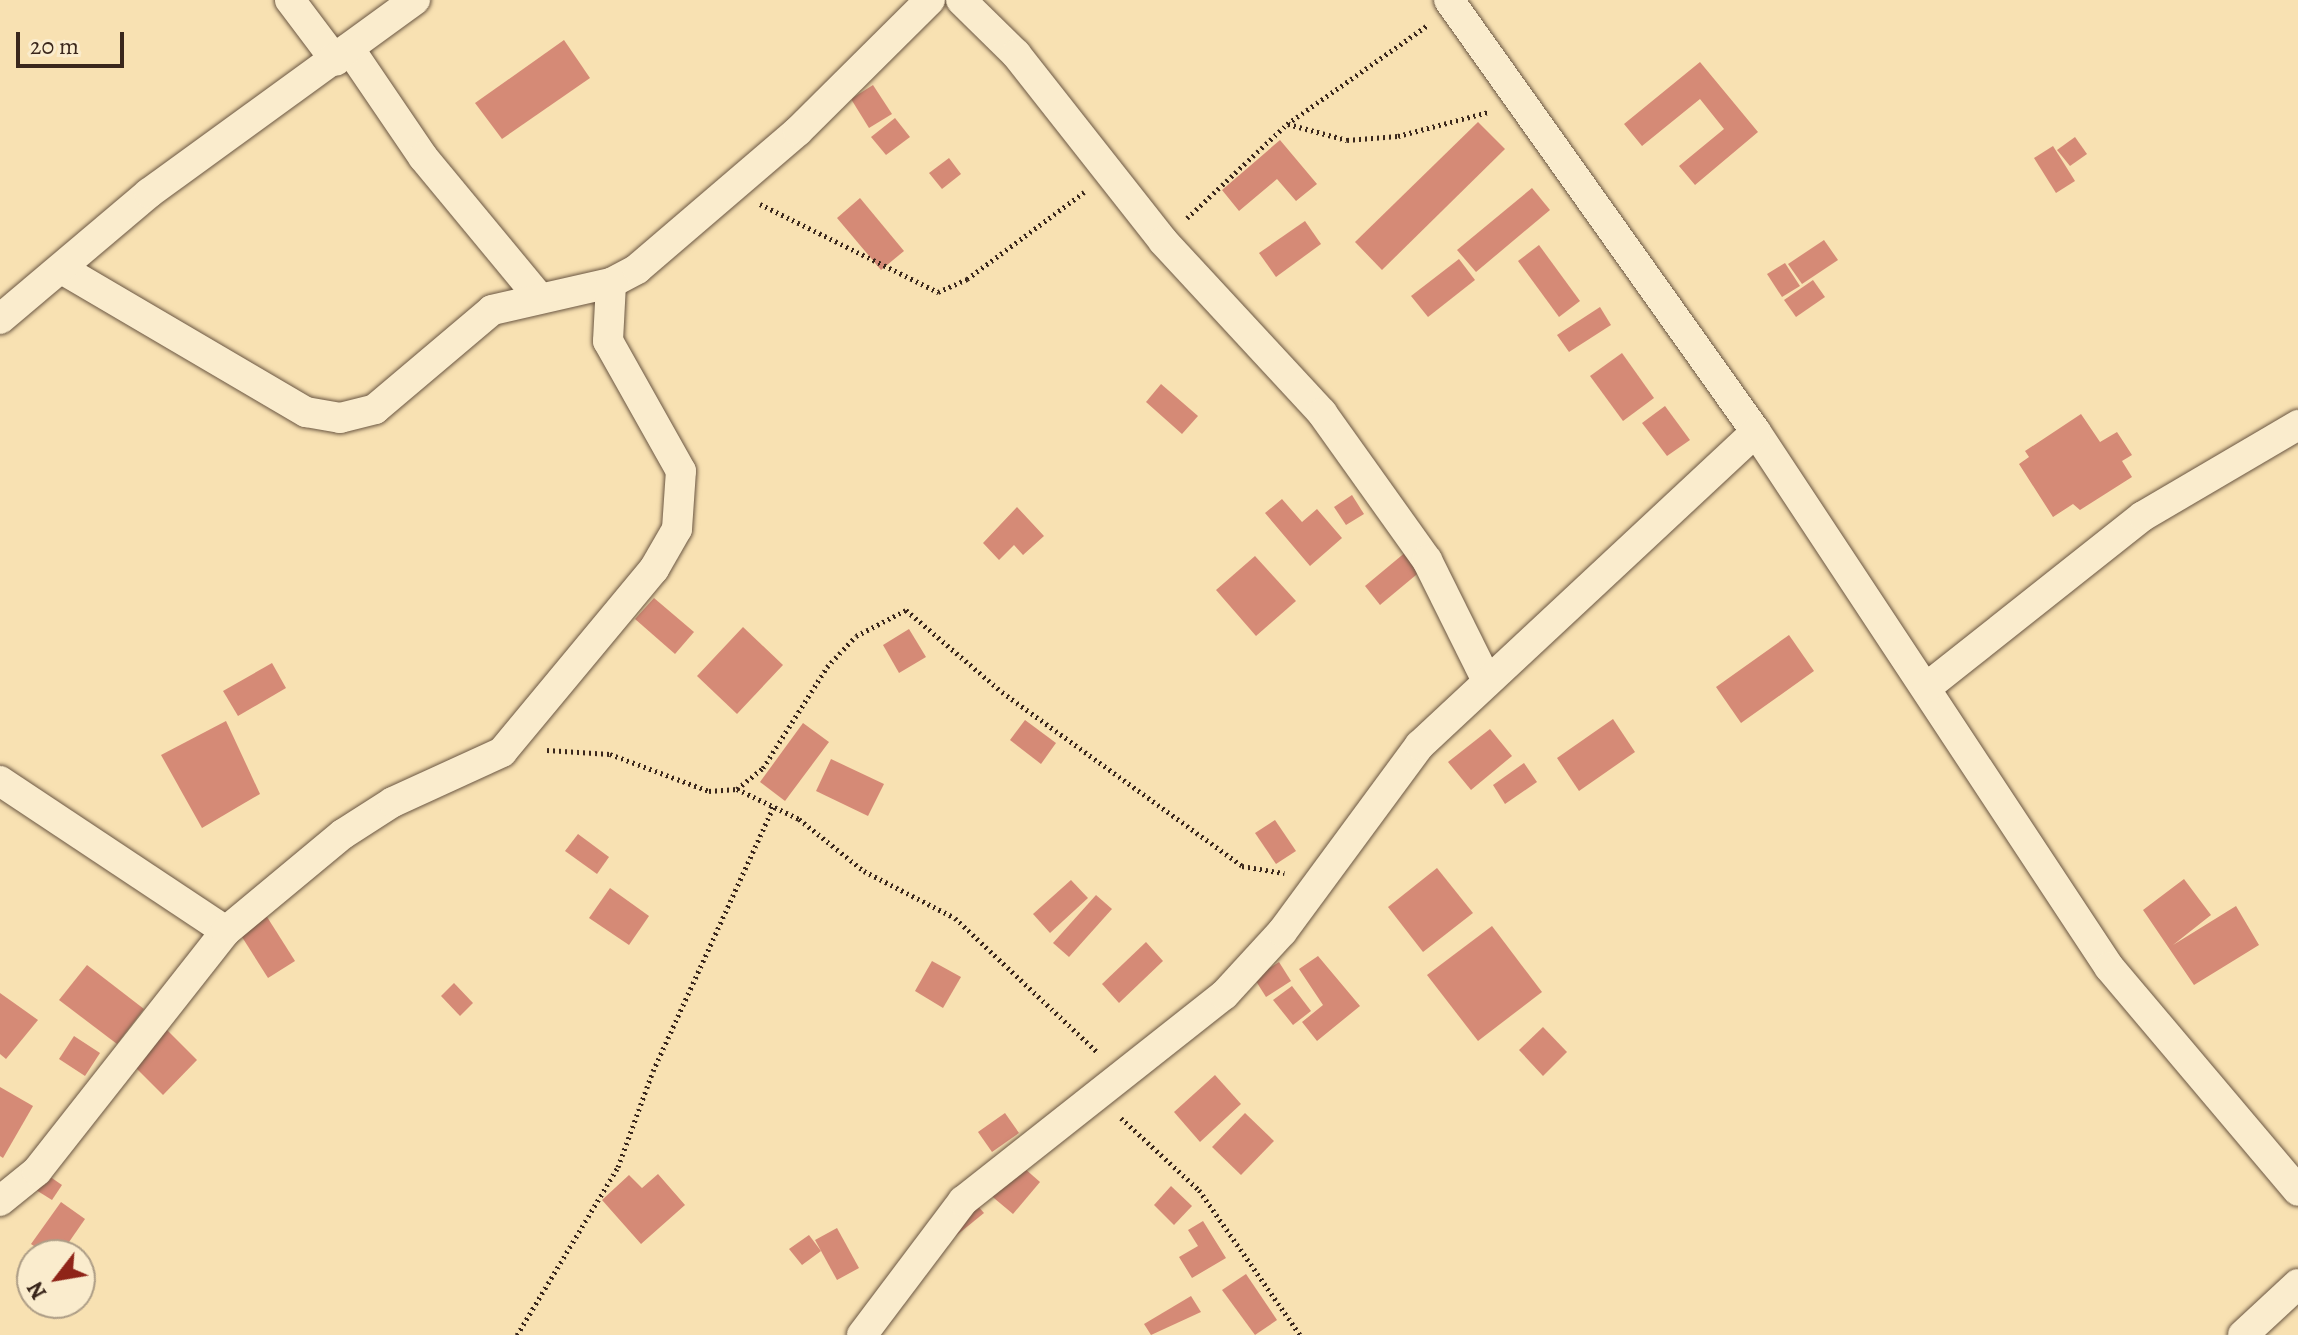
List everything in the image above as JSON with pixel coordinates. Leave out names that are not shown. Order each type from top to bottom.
[{"type":"street","points":[[290,0],[344,56],[538,296]]},
{"type":"street","points":[[0,319],[149,193],[344,56],[415,0]]},
{"type":"street","points":[[62,269],[306,412],[340,418],[375,409],[492,310],[538,296],[611,283],[731,189],[930,0]]},
{"type":"street","points":[[961,0],[1033,75],[1107,177],[1322,413],[1427,560],[1486,679]]},
{"type":"street","points":[[1452,4],[1518,102],[1756,432],[2109,967],[2298,1191]]},
{"type":"street","points":[[0,1201],[37,1171],[226,931],[343,834],[393,802],[502,752],[654,569],[685,503],[681,471],[662,428],[608,341],[611,283]]},
{"type":"street","points":[[1927,687],[2143,516],[2298,425]]},
{"type":"street","points":[[862,1335],[963,1201],[1122,1080],[1224,995],[1327,871],[1379,793],[1486,679],[1756,432]]},
{"type":"street","points":[[0,781],[226,931]]},
{"type":"street","points":[[2243,1335],[2298,1284]]},
{"type":"path","points":[[1163,241],[1287,124],[1452,4]]},
{"type":"path","points":[[1287,124],[1347,140],[1398,136],[1518,102]]},
{"type":"path","points":[[731,189],[938,292],[967,279],[1107,177]]},
{"type":"path","points":[[737,789],[763,768],[827,667],[856,636],[906,610],[1002,692],[1242,866],[1255,873],[1327,871]]},
{"type":"path","points":[[502,752],[610,754],[709,791],[737,789],[774,806],[864,871],[955,918],[1058,1009],[1122,1080]]},
{"type":"path","points":[[517,1335],[618,1167],[673,1024],[774,806]]},
{"type":"path","points":[[1096,1098],[1199,1190],[1300,1335]]},
{"type":"building","points":[[564,40],[590,78],[502,139],[475,103]]},
{"type":"building","points":[[1700,62],[1758,132],[1695,185],[1679,166],[1724,129],[1700,99],[1642,146],[1624,124]]},
{"type":"building","points":[[873,85],[892,114],[869,128],[851,99]]},
{"type":"building","points":[[895,118],[910,137],[886,155],[871,137]]},
{"type":"building","points":[[1478,122],[1505,149],[1382,270],[1355,242]]},
{"type":"building","points":[[2075,137],[2087,154],[2070,166],[2057,150]]},
{"type":"building","points":[[1280,140],[1317,184],[1296,201],[1277,179],[1239,211],[1222,190]]},
{"type":"building","points":[[2053,146],[2075,181],[2056,193],[2034,158]]},
{"type":"building","points":[[949,158],[961,174],[942,189],[929,173]]},
{"type":"building","points":[[1532,188],[1550,210],[1476,272],[1457,250]]},
{"type":"building","points":[[860,198],[904,251],[881,270],[837,218]]},
{"type":"building","points":[[1305,221],[1321,244],[1276,277],[1259,253]]},
{"type":"building","points":[[1824,240],[1838,260],[1802,284],[1788,264]]},
{"type":"building","points":[[1539,245],[1580,301],[1559,317],[1518,261]]},
{"type":"building","points":[[1459,259],[1475,280],[1428,317],[1411,296]]},
{"type":"building","points":[[1785,263],[1800,286],[1782,297],[1767,274]]},
{"type":"building","points":[[1813,280],[1825,297],[1796,317],[1784,300]]},
{"type":"building","points":[[1600,307],[1611,325],[1569,352],[1557,335]]},
{"type":"building","points":[[1622,353],[1654,398],[1623,421],[1590,376]]},
{"type":"building","points":[[1161,384],[1198,416],[1182,434],[1146,402]]},
{"type":"building","points":[[1665,406],[1690,440],[1667,456],[1642,423]]},
{"type":"building","points":[[2081,414],[2100,442],[2117,432],[2132,455],[2122,461],[2132,477],[2080,510],[2073,504],[2053,517],[2019,464],[2029,457],[2025,451]]},
{"type":"building","points":[[1352,495],[1364,514],[1346,525],[1334,507]]},
{"type":"building","points":[[1282,499],[1302,522],[1317,509],[1342,538],[1310,566],[1265,513]]},
{"type":"building","points":[[1017,507],[1044,536],[1023,555],[1014,545],[999,560],[983,543]]},
{"type":"building","points":[[1407,551],[1422,570],[1380,605],[1365,586]]},
{"type":"building","points":[[1255,556],[1296,601],[1256,636],[1216,590]]},
{"type":"building","points":[[654,598],[694,632],[675,654],[635,619]]},
{"type":"building","points":[[743,627],[783,665],[737,714],[697,676]]},
{"type":"building","points":[[909,629],[926,657],[899,673],[883,645]]},
{"type":"building","points":[[1789,635],[1814,671],[1741,723],[1716,687]]},
{"type":"building","points":[[272,663],[286,688],[238,716],[223,691]]},
{"type":"building","points":[[1613,719],[1635,752],[1579,791],[1557,758]]},
{"type":"building","points":[[1025,720],[1056,743],[1041,764],[1010,740]]},
{"type":"building","points":[[226,721],[260,794],[202,828],[161,755]]},
{"type":"building","points":[[803,723],[829,742],[785,801],[760,782]]},
{"type":"building","points":[[1490,729],[1512,756],[1471,790],[1448,762]]},
{"type":"building","points":[[831,759],[884,784],[868,816],[816,791]]},
{"type":"building","points":[[1524,763],[1537,782],[1505,804],[1493,785]]},
{"type":"building","points":[[1275,820],[1296,851],[1276,864],[1255,833]]},
{"type":"building","points":[[578,834],[609,857],[597,874],[565,851]]},
{"type":"building","points":[[1437,868],[1473,913],[1423,952],[1388,907]]},
{"type":"building","points":[[2184,879],[2211,915],[2173,945],[2236,906],[2259,945],[2194,985],[2143,910]]},
{"type":"building","points":[[1071,880],[1088,898],[1050,933],[1033,914]]},
{"type":"building","points":[[610,888],[649,916],[629,945],[589,918]]},
{"type":"building","points":[[1096,895],[1112,909],[1069,957],[1053,943]]},
{"type":"building","points":[[262,909],[295,961],[268,978],[235,926]]},
{"type":"building","points":[[1492,926],[1542,992],[1478,1041],[1427,975]]},
{"type":"building","points":[[1146,942],[1163,961],[1119,1003],[1102,984]]},
{"type":"building","points":[[1318,956],[1360,1006],[1317,1041],[1302,1022],[1323,1005],[1299,969]]},
{"type":"building","points":[[932,961],[961,977],[943,1008],[915,991]]},
{"type":"building","points":[[1279,962],[1291,981],[1266,997],[1254,978]]},
{"type":"building","points":[[87,965],[144,1009],[117,1044],[59,1000]]},
{"type":"building","points":[[454,983],[473,1003],[460,1016],[441,996]]},
{"type":"building","points":[[1292,986],[1311,1011],[1293,1025],[1273,1000]]},
{"type":"building","points":[[0,993],[38,1020],[6,1059],[0,1054]]},
{"type":"building","points":[[152,1015],[197,1060],[163,1095],[117,1049]]},
{"type":"building","points":[[1543,1027],[1567,1052],[1543,1076],[1519,1050]]},
{"type":"building","points":[[74,1036],[100,1053],[85,1076],[59,1059]]},
{"type":"building","points":[[1215,1075],[1241,1104],[1200,1142],[1174,1112]]},
{"type":"building","points":[[0,1087],[33,1106],[3,1158],[0,1156]]},
{"type":"building","points":[[1005,1113],[1019,1133],[992,1152],[978,1132]]},
{"type":"building","points":[[1245,1113],[1274,1141],[1241,1175],[1212,1147]]},
{"type":"building","points":[[1009,1155],[1040,1182],[1013,1214],[982,1188]]},
{"type":"building","points":[[46,1174],[62,1185],[52,1200],[36,1190]]},
{"type":"building","points":[[658,1174],[685,1205],[641,1244],[602,1200],[629,1175],[642,1188]]},
{"type":"building","points":[[1171,1186],[1192,1206],[1174,1225],[1154,1205]]},
{"type":"building","points":[[970,1197],[984,1213],[952,1239]]},
{"type":"building","points":[[61,1202],[85,1219],[71,1239],[35,1239]]},
{"type":"building","points":[[1203,1221],[1226,1258],[1192,1278],[1179,1257],[1198,1246],[1188,1230]]},
{"type":"building","points":[[837,1228],[859,1268],[837,1280],[815,1240]]},
{"type":"building","points":[[809,1235],[821,1251],[802,1265],[789,1249]]},
{"type":"building","points":[[1246,1274],[1277,1320],[1255,1335],[1222,1290]]},
{"type":"building","points":[[1191,1296],[1201,1312],[1151,1335],[1144,1324]]}]
